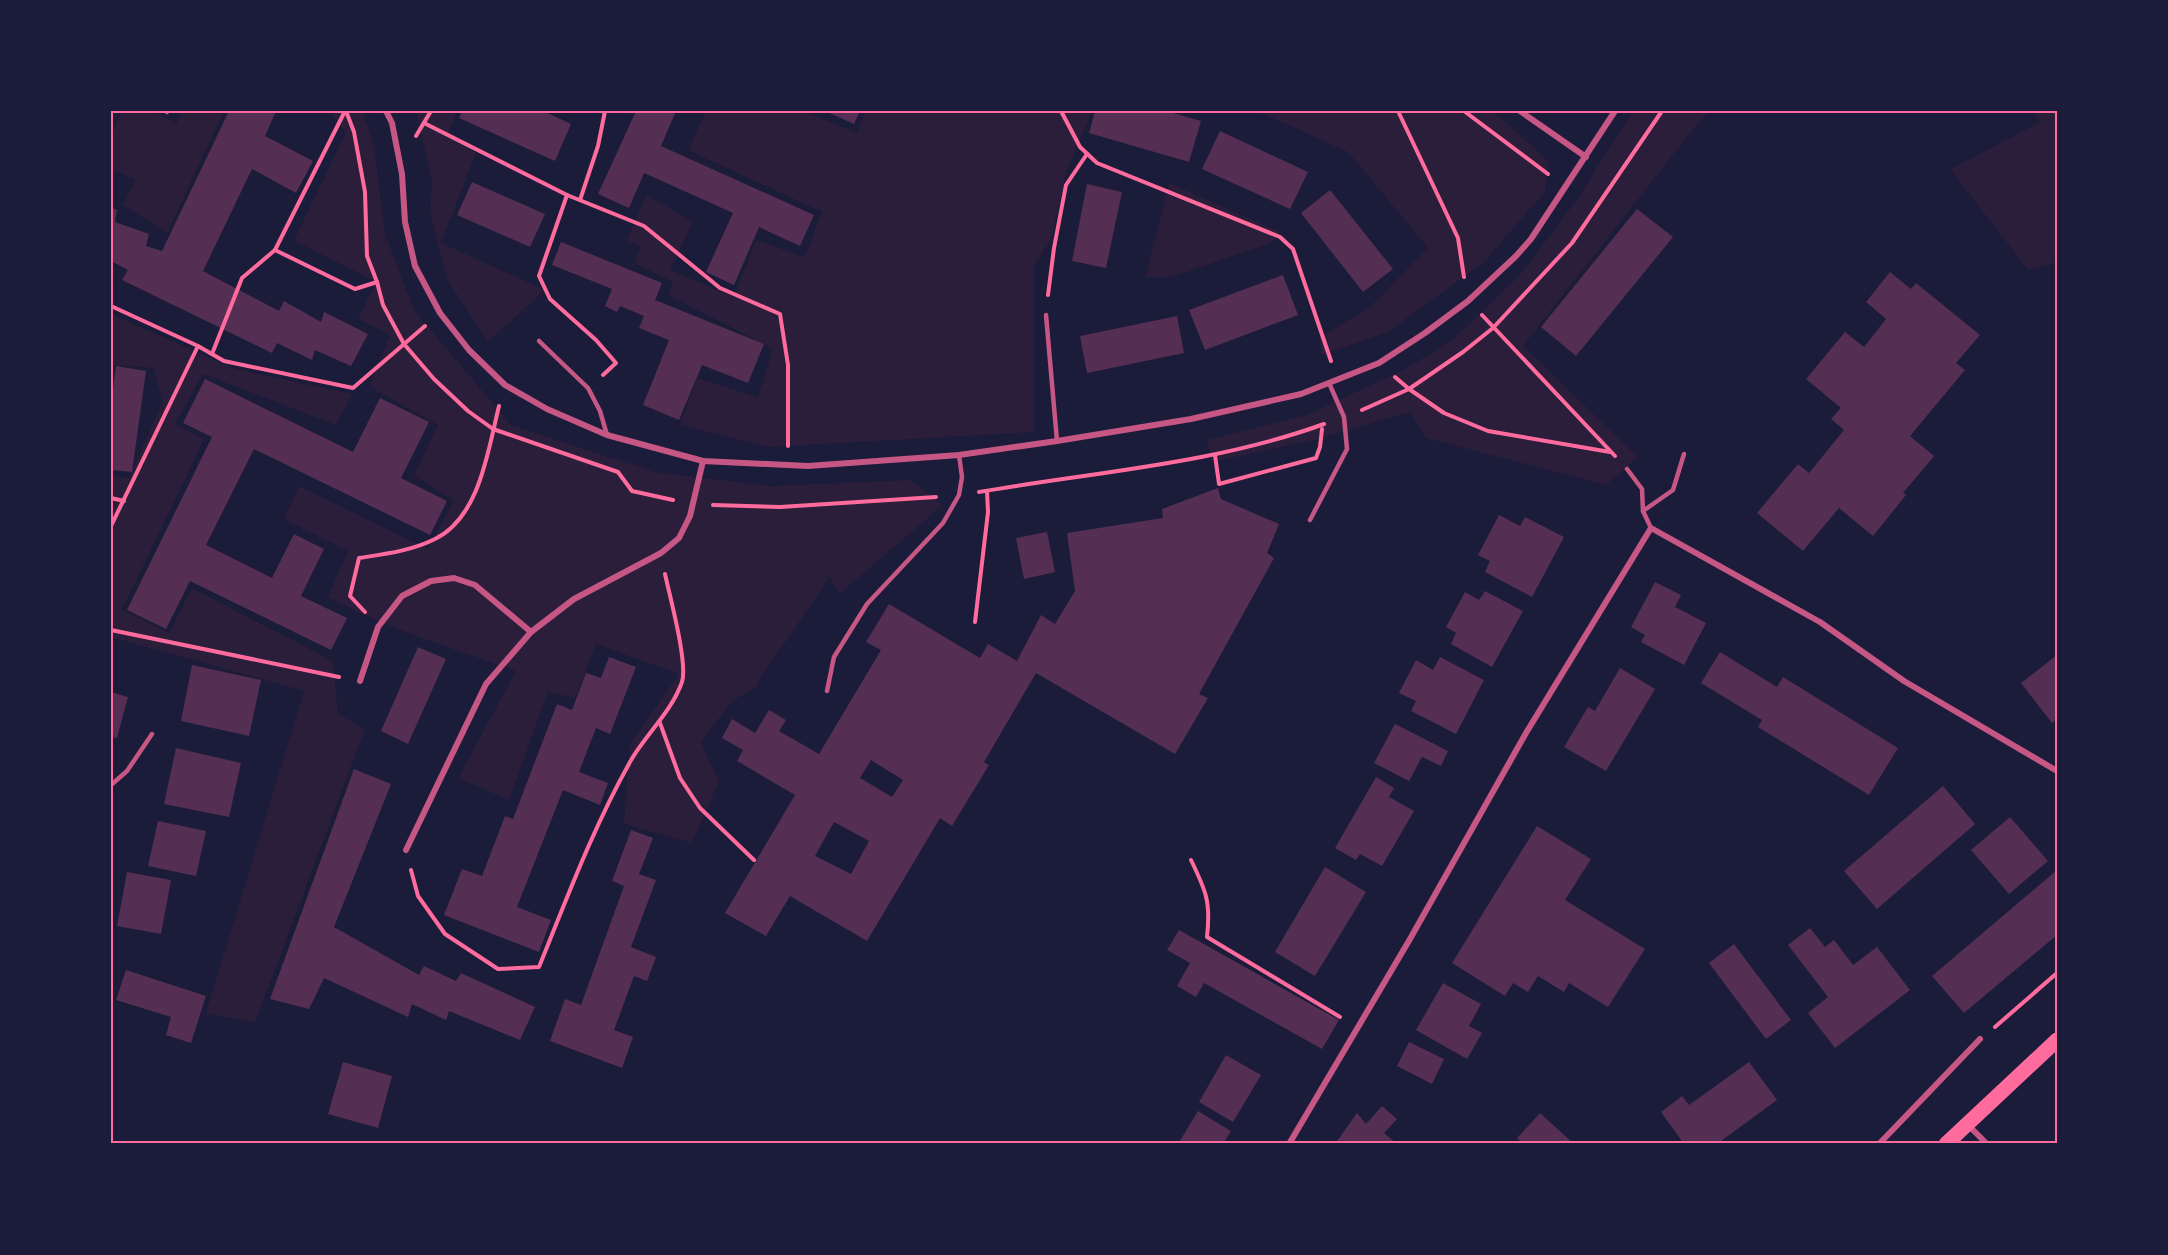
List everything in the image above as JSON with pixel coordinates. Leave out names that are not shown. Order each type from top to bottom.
[{"type":"main road","points":[[1946,1144],[2057,1040]]},
{"type":"street","points":[[386,111],[392,123],[402,174],[405,222],[415,266],[440,313],[469,351],[505,385],[547,409],[607,435],[703,461],[808,466],[959,455],[1191,419],[1301,394],[1379,363],[1468,301],[1516,256],[1531,239],[1566,188],[1615,111]]},
{"type":"street","points":[[1520,111],[1586,157]]},
{"type":"street","points":[[406,850],[486,684],[531,633],[574,599],[661,553],[679,538],[690,516],[703,461]]},
{"type":"street","points":[[1289,1144],[1527,733],[1651,528],[1820,622],[1904,681],[2057,771]]},
{"type":"street","points":[[360,681],[378,627],[402,596],[431,581],[454,578],[475,585],[531,633]]},
{"type":"street","points":[[1879,1144],[1980,1039]]},
{"type":"street","points":[[1967,1124],[1987,1144]]},
{"type":"lane","points":[[1046,315],[1057,441]]},
{"type":"lane","points":[[539,341],[588,388],[600,411],[607,435]]},
{"type":"lane","points":[[1310,520],[1347,449],[1344,417],[1329,383]]},
{"type":"lane","points":[[1643,511],[1672,490],[1684,454]]},
{"type":"lane","points":[[827,691],[834,657],[867,604],[943,523],[959,495],[962,477],[959,455]]},
{"type":"lane","points":[[1628,469],[1642,489],[1643,511],[1651,528]]},
{"type":"lane","points":[[111,785],[127,771],[152,734]]},
{"type":"path","points":[[212,354],[242,278],[275,250],[346,111]]},
{"type":"path","points":[[346,111],[354,132],[365,192],[367,256],[383,305],[404,344],[434,379],[468,411],[493,429],[618,472],[632,491],[693,504],[780,507],[959,495],[1215,455],[1286,438],[1344,417],[1409,389],[1493,328],[1572,243],[1662,111]]},
{"type":"path","points":[[580,200],[598,146],[605,111]]},
{"type":"path","points":[[1060,111],[1080,147],[1097,163],[1280,237],[1293,249],[1337,379]]},
{"type":"path","points":[[1398,111],[1458,238],[1468,301],[1628,469]]},
{"type":"path","points":[[1464,111],[1566,188]]},
{"type":"path","points":[[424,123],[567,195],[645,226],[720,288],[780,314],[788,365],[788,465]]},
{"type":"path","points":[[1046,315],[1054,248],[1066,185],[1087,154]]},
{"type":"path","points":[[567,195],[539,276],[550,299],[596,340],[616,363],[588,388]]},
{"type":"path","points":[[275,250],[355,289],[377,282]]},
{"type":"path","points":[[111,306],[198,346],[224,361],[353,388],[440,313]]},
{"type":"path","points":[[111,526],[198,346]]},
{"type":"path","points":[[1379,363],[1409,389],[1444,413],[1488,430],[1611,452]]},
{"type":"path","points":[[378,627],[350,596],[359,558],[404,551],[436,539],[460,521],[477,491],[505,385]]},
{"type":"path","points":[[1215,455],[1219,484],[1316,458],[1320,447],[1322,425]]},
{"type":"path","points":[[975,622],[988,512],[987,491]]},
{"type":"path","points":[[111,498],[124,501]]},
{"type":"path","points":[[406,850],[418,896],[445,934],[498,969],[539,967],[587,849],[631,760],[660,723],[682,681],[682,661],[661,553]]},
{"type":"path","points":[[111,630],[360,681]]},
{"type":"path","points":[[660,723],[680,778],[700,808],[754,860]]},
{"type":"path","points":[[1191,860],[1207,894],[1210,913],[1207,937],[1358,1028]]},
{"type":"path","points":[[1980,1039],[2057,974]]},
{"type":"shaded area","points":[[122,111],[153,111],[176,124],[183,111],[224,111],[167,233],[123,205],[135,180],[111,169],[111,137]]},
{"type":"shaded area","points":[[330,111],[362,111],[374,144],[385,234],[414,310],[511,425],[655,472],[770,486],[910,480],[943,505],[839,594],[830,577],[759,680],[756,688],[733,700],[701,742],[719,781],[692,843],[624,824],[630,744],[679,674],[596,644],[575,698],[548,692],[509,800],[458,778],[516,671],[373,619],[328,597],[348,551],[284,519],[299,486],[428,549],[454,501],[414,475],[438,425],[370,387],[390,335],[358,319],[376,282],[294,240],[346,133]]},
{"type":"shaded area","points":[[416,111],[457,111],[448,134],[476,153],[441,243],[545,290],[488,342],[447,279],[430,213],[432,182]]},
{"type":"shaded area","points":[[706,111],[802,111],[857,133],[865,111],[1092,111],[1067,169],[1051,240],[1034,265],[1034,432],[768,447],[680,425],[697,378],[758,397],[773,349],[668,295],[673,282],[634,263],[640,247],[627,240],[647,195],[693,222],[670,270],[734,297],[756,240],[805,257],[822,212],[688,150]]},
{"type":"shaded area","points":[[1257,111],[1494,111],[1549,162],[1545,192],[1484,262],[1388,332],[1322,355],[1319,338],[1370,307],[1428,248],[1348,152]]},
{"type":"shaded area","points":[[1633,111],[1710,111],[1694,128],[1523,346],[1638,457],[1606,485],[1426,438],[1410,412],[1314,440],[1212,462],[1207,440],[1307,415],[1405,369],[1451,341],[1519,276],[1578,198]]},
{"type":"shaded area","points":[[2034,111],[2057,111],[2057,263],[2028,270],[1950,169],[2039,123]]},
{"type":"shaded area","points":[[1169,183],[1280,232],[1271,243],[1172,277],[1145,277]]},
{"type":"shaded area","points":[[111,314],[235,369],[352,394],[336,425],[203,374],[175,424],[204,439],[122,610],[169,633],[192,588],[333,661],[338,714],[365,729],[255,1023],[206,1013],[304,691],[111,637],[111,476],[129,478],[163,401],[153,368],[111,365]]},
{"type":"building","points":[[229,111],[276,111],[265,136],[313,161],[296,193],[252,169],[203,271],[279,311],[284,301],[321,322],[324,312],[368,334],[351,366],[315,350],[312,360],[277,343],[272,353],[122,280],[128,270],[111,261],[111,207],[117,210],[115,222],[149,234],[146,246],[162,251]]},
{"type":"building","points":[[462,111],[543,111],[571,124],[555,161],[459,118]]},
{"type":"building","points":[[636,111],[676,111],[661,146],[814,215],[800,246],[759,227],[734,285],[706,272],[733,213],[644,173],[629,208],[598,194]]},
{"type":"building","points":[[825,111],[860,111],[854,124]]},
{"type":"building","points":[[1095,111],[1166,111],[1201,121],[1189,162],[1089,133]]},
{"type":"building","points":[[1220,131],[1308,172],[1290,209],[1202,169]]},
{"type":"building","points":[[472,182],[545,214],[530,247],[457,215]]},
{"type":"building","points":[[1087,184],[1122,192],[1106,268],[1072,261]]},
{"type":"building","points":[[1330,190],[1393,269],[1363,292],[1301,213]]},
{"type":"building","points":[[1637,209],[1673,237],[1576,356],[1541,327]]},
{"type":"building","points":[[561,242],[662,283],[655,300],[764,344],[748,383],[702,365],[679,420],[643,405],[669,340],[639,328],[644,316],[620,306],[617,312],[605,306],[612,289],[552,265]]},
{"type":"building","points":[[1890,272],[1911,289],[1916,283],[1980,335],[1956,363],[1965,370],[1910,436],[1934,456],[1903,493],[1906,495],[1873,536],[1839,508],[1803,551],[1757,513],[1798,464],[1809,473],[1844,430],[1831,419],[1841,408],[1806,379],[1845,332],[1864,347],[1886,319],[1866,302]]},
{"type":"building","points":[[1283,275],[1298,315],[1205,350],[1189,310]]},
{"type":"building","points":[[1177,316],[1184,353],[1087,373],[1080,336]]},
{"type":"building","points":[[116,366],[146,371],[132,472],[111,470],[111,403]]},
{"type":"building","points":[[205,379],[353,452],[380,398],[429,422],[401,478],[447,501],[430,535],[254,449],[206,545],[272,578],[294,534],[324,549],[301,596],[347,618],[331,650],[190,581],[166,629],[127,610],[212,437],[183,423]]},
{"type":"building","points":[[1218,488],[1221,499],[1279,524],[1267,553],[1274,558],[1199,694],[1208,698],[1175,754],[1036,673],[984,762],[989,765],[952,826],[940,818],[867,941],[790,896],[766,936],[725,913],[795,795],[737,761],[743,750],[722,738],[732,719],[755,733],[769,710],[786,720],[779,731],[819,754],[881,650],[866,642],[889,604],[980,658],[988,644],[1017,661],[1041,615],[1055,624],[1075,591],[1067,533],[1163,518],[1162,509]],"holes":[[[871,760],[903,780],[892,797],[860,778]],[[834,822],[869,841],[851,874],[815,856]]]},
{"type":"building","points":[[1499,515],[1520,526],[1525,517],[1564,537],[1532,597],[1485,572],[1490,561],[1478,555]]},
{"type":"building","points":[[1047,532],[1055,572],[1024,579],[1016,538]]},
{"type":"building","points":[[1655,582],[1681,595],[1675,607],[1706,623],[1684,665],[1641,642],[1645,635],[1631,627]]},
{"type":"building","points":[[1485,591],[1523,611],[1492,667],[1451,644],[1456,633],[1446,627],[1465,592],[1479,600]]},
{"type":"building","points":[[418,647],[446,659],[408,744],[381,731]]},
{"type":"building","points":[[1720,652],[1777,687],[1783,677],[1898,748],[1869,795],[1758,727],[1762,720],[1701,683]]},
{"type":"building","points":[[2057,655],[2057,719],[2052,723],[2021,683]]},
{"type":"building","points":[[609,657],[636,667],[610,734],[596,728],[579,772],[608,783],[600,805],[563,790],[517,907],[551,920],[539,952],[444,915],[462,869],[482,876],[505,816],[513,819],[557,704],[572,710],[586,673],[601,678]]},
{"type":"building","points":[[1440,657],[1484,680],[1456,734],[1411,711],[1416,701],[1399,693],[1416,660],[1433,670]]},
{"type":"building","points":[[192,665],[261,680],[249,736],[181,721]]},
{"type":"building","points":[[1620,668],[1655,689],[1606,771],[1564,747],[1588,707],[1595,711]]},
{"type":"building","points":[[111,692],[128,697],[117,738],[111,737]]},
{"type":"building","points":[[1395,724],[1448,751],[1441,766],[1422,757],[1409,781],[1374,763]]},
{"type":"building","points":[[176,748],[241,763],[229,817],[164,804]]},
{"type":"building","points":[[354,769],[391,784],[334,927],[419,975],[424,966],[456,981],[461,973],[535,1007],[520,1040],[449,1011],[446,1020],[412,1004],[408,1017],[324,978],[309,1009],[270,999]]},
{"type":"building","points":[[1376,777],[1394,788],[1389,797],[1414,811],[1382,866],[1360,854],[1356,860],[1335,848]]},
{"type":"building","points":[[1943,786],[1975,824],[1877,909],[1844,871]]},
{"type":"building","points":[[2010,817],[2048,861],[2009,894],[1971,850]]},
{"type":"building","points":[[158,821],[206,831],[196,876],[148,866]]},
{"type":"building","points":[[1537,826],[1591,859],[1565,900],[1645,949],[1608,1007],[1569,983],[1564,992],[1538,976],[1528,992],[1513,983],[1505,996],[1452,963]]},
{"type":"building","points":[[631,830],[653,838],[639,874],[656,880],[631,947],[656,957],[647,981],[634,976],[614,1030],[633,1037],[622,1068],[550,1041],[565,999],[581,1005],[624,886],[612,881]]},
{"type":"building","points":[[1325,867],[1366,892],[1315,976],[1275,952]]},
{"type":"building","points":[[2057,870],[2057,935],[1964,1013],[1932,976]]},
{"type":"building","points":[[127,872],[171,880],[161,934],[117,926]]},
{"type":"building","points":[[1810,928],[1825,947],[1834,940],[1853,965],[1877,947],[1910,990],[1835,1048],[1808,1013],[1828,997],[1788,945]]},
{"type":"building","points":[[1179,930],[1339,1020],[1322,1049],[1204,983],[1196,997],[1177,986],[1190,963],[1167,950]]},
{"type":"building","points":[[1734,944],[1791,1020],[1766,1039],[1709,963]]},
{"type":"building","points":[[126,970],[206,996],[191,1043],[166,1035],[171,1017],[116,1000]]},
{"type":"building","points":[[1443,983],[1481,1004],[1469,1026],[1482,1033],[1467,1059],[1416,1030]]},
{"type":"building","points":[[1409,1042],[1444,1059],[1432,1084],[1397,1066]]},
{"type":"building","points":[[1226,1055],[1261,1075],[1233,1122],[1199,1102]]},
{"type":"building","points":[[343,1062],[392,1076],[378,1128],[328,1114]]},
{"type":"building","points":[[1749,1062],[1777,1100],[1717,1144],[1684,1144],[1661,1112],[1682,1096],[1689,1105]]},
{"type":"building","points":[[1382,1106],[1397,1119],[1384,1133],[1397,1144],[1335,1144],[1357,1113],[1366,1124]]},
{"type":"building","points":[[1198,1111],[1231,1131],[1223,1144],[1178,1144]]},
{"type":"building","points":[[1540,1113],[1574,1144],[1523,1144],[1517,1138]]}]
